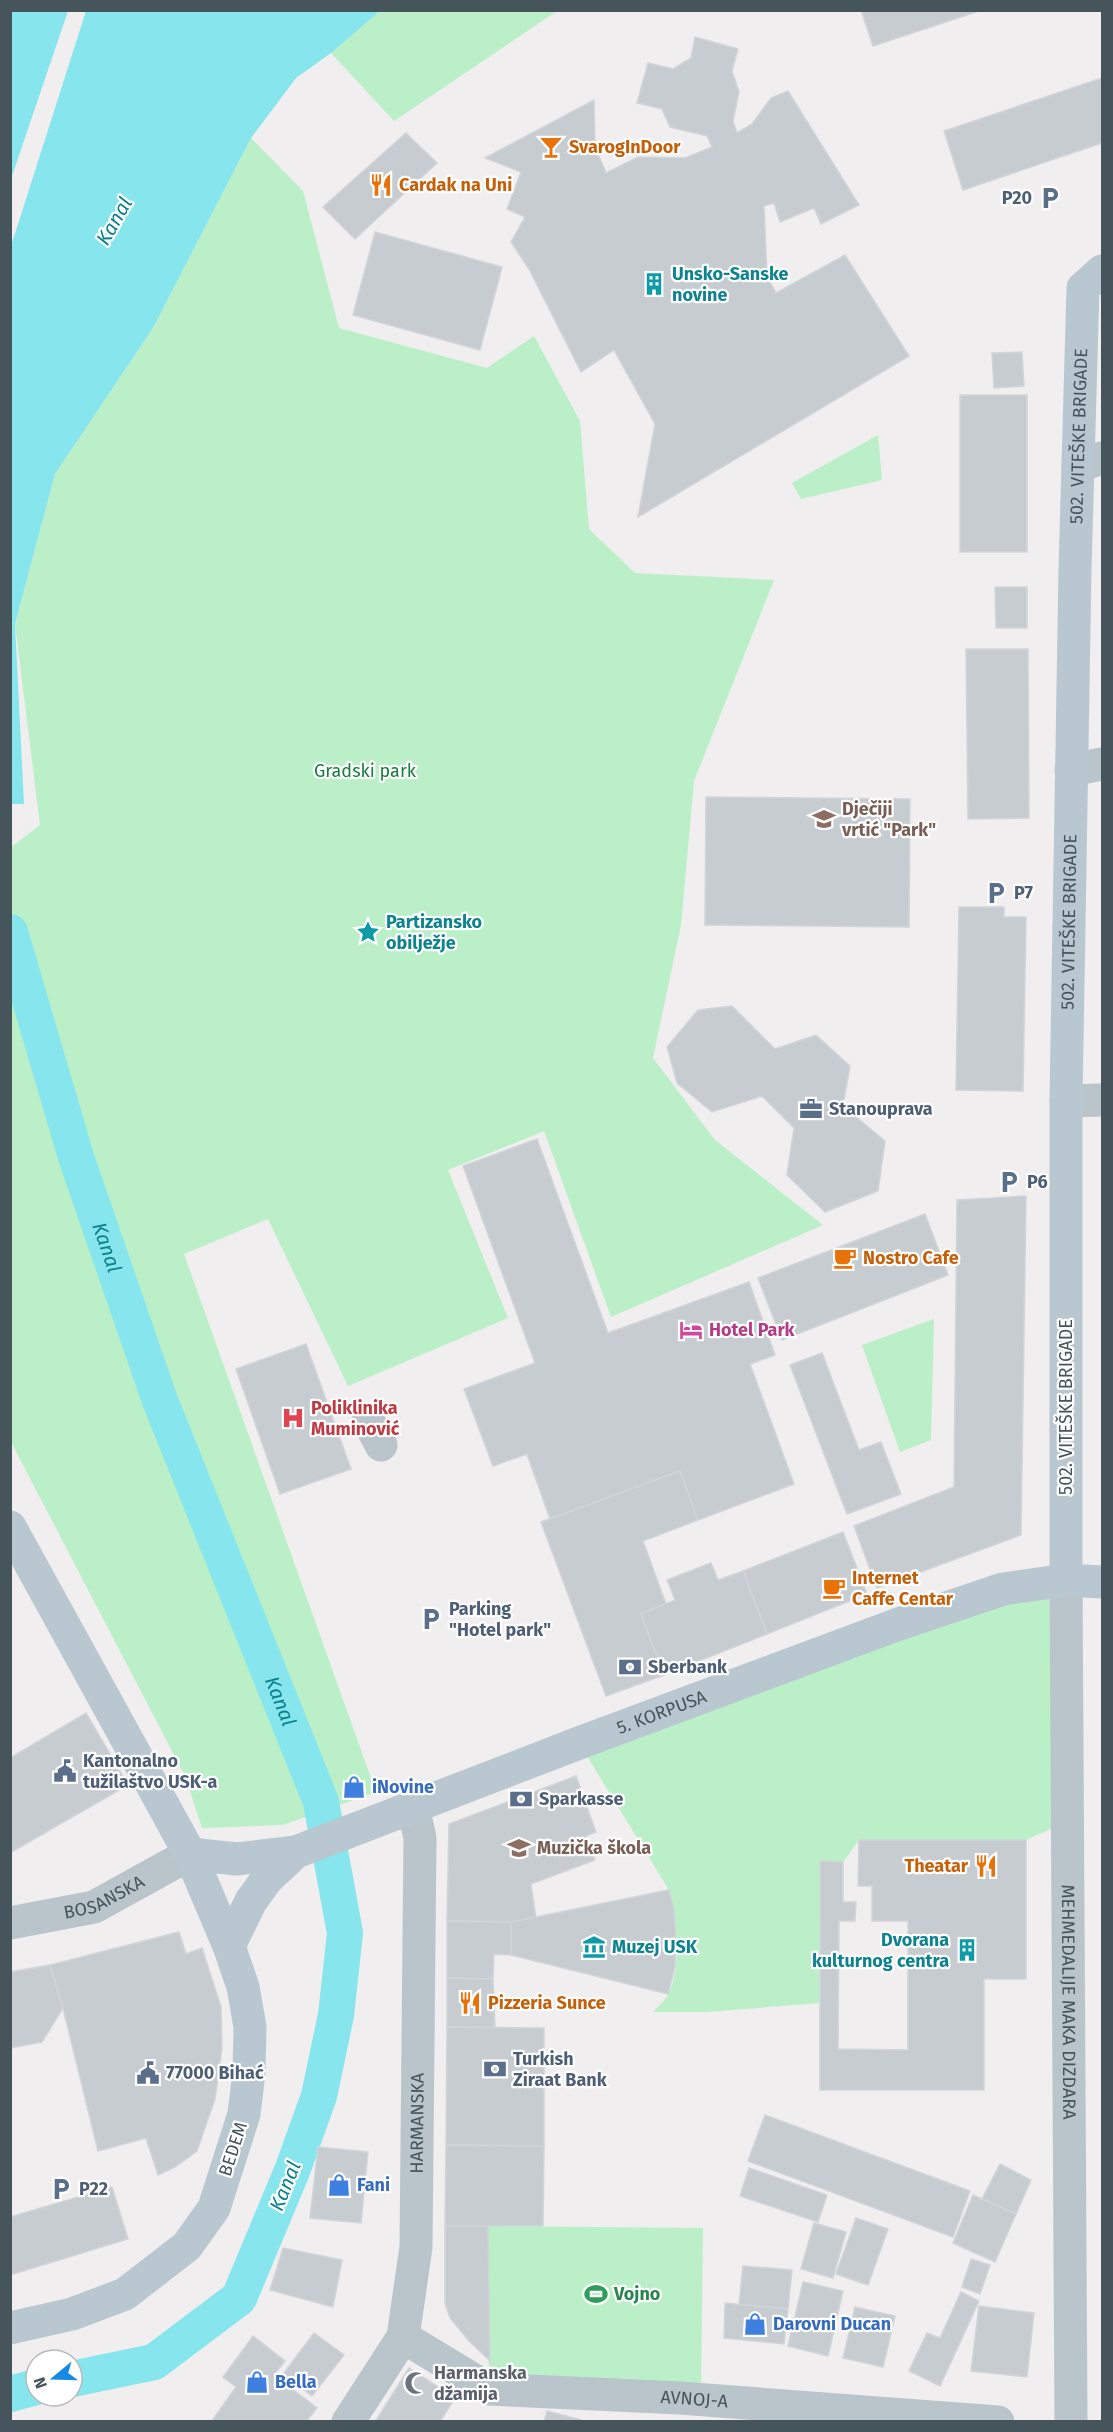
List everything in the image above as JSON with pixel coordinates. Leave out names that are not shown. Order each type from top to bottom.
[{"type":"street","name":"502. VITEŠKE BRIGADE","points":[[1066,1580],[1066,1101],[1087,767],[1090,462],[1083,288],[1102,271]]},
{"type":"street","points":[[1066,1101],[1102,1100]]},
{"type":"street","name":"BEDEM","points":[[10,1527],[190,1854],[229,1946],[243,1987],[250,2027],[249,2072],[244,2114],[214,2208],[187,2246],[125,2294],[72,2314],[10,2328]]},
{"type":"street","name":"5. KORPUSA","points":[[190,1854],[237,1859],[296,1852],[896,1625],[1003,1590],[1066,1580],[1102,1581]]},
{"type":"street","name":"MEHMEDALIJE MAKA DIZDARA","points":[[1066,1580],[1071,2421]]},
{"type":"street","name":"HARMANSKA","points":[[348,2421],[403,2337],[416,2247],[420,1838],[413,1807]]},
{"type":"street","name":"5. KORPUSA","points":[[229,1946],[251,1901],[267,1879],[296,1852]]},
{"type":"street","name":"BOSANSKA","points":[[10,1923],[94,1907],[190,1854]]},
{"type":"street","name":"AVNOJ-A","points":[[403,2337],[489,2389],[680,2397],[998,2421]]},
{"type":"green space","points":[[380,11],[557,11],[394,121],[331,53]]},
{"type":"green space","name":"Gradski park","points":[[251,138],[303,191],[339,328],[487,368],[534,336],[580,421],[589,529],[635,573],[774,580],[694,781],[681,925],[653,1058],[715,1140],[823,1225],[611,1317],[544,1131],[448,1170],[508,1318],[348,1386],[268,1219],[184,1254],[376,1792],[283,1825],[202,1828],[185,1776],[11,1442],[10,848],[40,825],[15,624],[55,474],[153,328]]},
{"type":"green space","points":[[878,435],[882,480],[801,499],[792,483]]},
{"type":"green space","points":[[934,1319],[931,1440],[900,1452],[862,1345]]},
{"type":"green space","points":[[1066,1580],[1068,1821],[1026,1840],[859,1840],[843,1862],[820,1861],[819,2003],[707,2012],[653,2012],[669,1993],[676,1968],[676,1928],[669,1890],[579,1743]]},
{"type":"green space","name":"Vojno","points":[[488,2226],[703,2228],[701,2390],[489,2384]]},
{"type":"water","points":[[10,11],[68,11],[11,179]]},
{"type":"water","points":[[86,11],[380,11],[331,53],[296,78],[251,138],[153,328],[55,474],[15,624],[24,804],[11,804],[11,246]]},
{"type":"building","points":[[861,10],[982,10],[873,46]]},
{"type":"building","name":"Unsko-Sanske novine","points":[[695,37],[738,49],[732,71],[739,92],[733,121],[737,133],[752,124],[771,98],[788,91],[859,205],[821,224],[814,208],[780,222],[774,203],[764,206],[767,276],[776,293],[845,255],[909,356],[638,517],[655,424],[614,350],[581,372],[529,269],[511,242],[525,217],[507,209],[521,172],[485,158],[594,100],[595,147],[606,173],[638,157],[685,158],[712,147],[707,136],[670,127],[662,109],[637,103],[648,63],[673,69],[691,58]]},
{"type":"building","points":[[1102,78],[1102,143],[963,190],[944,131]]},
{"type":"building","name":"Cardak na Uni","points":[[406,133],[437,163],[355,239],[323,207]]},
{"type":"building","points":[[375,232],[502,267],[480,350],[353,315]]},
{"type":"building","points":[[1022,352],[1024,386],[994,388],[992,353]]},
{"type":"building","points":[[960,395],[1027,395],[1027,552],[960,552]]},
{"type":"building","points":[[995,587],[1027,587],[1027,628],[996,628]]},
{"type":"building","points":[[966,649],[1028,649],[1029,818],[968,819]]},
{"type":"building","points":[[706,797],[910,799],[909,927],[705,925]]},
{"type":"building","points":[[959,907],[1004,907],[1004,917],[1026,917],[1023,1091],[956,1090]]},
{"type":"building","name":"Stanouprava","points":[[732,1006],[775,1049],[816,1035],[850,1066],[843,1106],[885,1141],[878,1191],[825,1212],[787,1175],[794,1128],[762,1096],[712,1112],[677,1083],[667,1047],[698,1010]]},
{"type":"building","name":"Hotel Park","points":[[537,1139],[608,1333],[749,1282],[775,1355],[750,1364],[794,1484],[698,1520],[680,1471],[550,1519],[527,1454],[493,1466],[464,1389],[535,1363],[463,1166]]},
{"type":"building","points":[[1026,1196],[1021,1535],[877,1588],[854,1526],[954,1487],[957,1200]]},
{"type":"building","points":[[925,1214],[948,1275],[782,1340],[758,1278]]},
{"type":"building","name":"Poliklinika Muminović","points":[[306,1344],[351,1469],[280,1494],[236,1369]]},
{"type":"building","points":[[822,1353],[859,1450],[881,1442],[901,1494],[847,1514],[790,1365]]},
{"type":"building","points":[[680,1471],[698,1520],[643,1541],[666,1604],[641,1614],[664,1675],[606,1696],[541,1522]]},
{"type":"building","points":[[843,1532],[867,1594],[767,1634],[743,1571]]},
{"type":"building","points":[[711,1563],[718,1580],[743,1571],[767,1634],[664,1675],[641,1614],[675,1600],[667,1580]]},
{"type":"building","name":"Kantonalno tužilaštvo USK-a","points":[[86,1713],[128,1785],[10,1853],[10,1758]]},
{"type":"building","name":"Muzička škola","points":[[576,1776],[596,1832],[586,1836],[595,1860],[531,1884],[536,1918],[511,1922],[447,1921],[449,1824]]},
{"type":"building","name":"Dvorana kulturnog centra","points":[[859,1840],[1026,1840],[1026,1979],[984,1979],[984,2090],[820,2090],[820,1861],[843,1862],[843,1902],[856,1902],[855,1921],[839,1921],[838,2049],[908,2050],[908,1921],[872,1921],[872,1886],[858,1886]]},
{"type":"building","name":"Muzej USK","points":[[669,1890],[674,1909],[676,1940],[675,1967],[668,1994],[511,1955],[511,1922]]},
{"type":"building","points":[[447,1921],[511,1922],[511,1955],[494,1954],[493,1979],[447,1978]]},
{"type":"building","name":"77000 Bihać","points":[[179,1932],[186,1954],[202,1948],[221,2007],[222,2048],[215,2099],[197,2151],[175,2167],[158,2175],[146,2138],[98,2151],[63,2008],[50,1965]]},
{"type":"building","points":[[50,1965],[63,2008],[42,2042],[10,2048],[10,1972]]},
{"type":"building","name":"Pizzeria Sunce","points":[[447,1978],[493,1979],[495,2028],[447,2027]]},
{"type":"building","name":"Turkish Ziraat Bank","points":[[447,2027],[544,2028],[544,2146],[446,2145]]},
{"type":"building","points":[[765,2115],[970,2191],[953,2237],[748,2161]]},
{"type":"building","points":[[446,2145],[544,2146],[543,2226],[445,2226]]},
{"type":"building","name":"Fani","points":[[318,2147],[368,2152],[361,2223],[310,2218]]},
{"type":"building","points":[[1000,2164],[1031,2180],[1016,2214],[982,2199]]},
{"type":"building","points":[[749,2168],[827,2195],[818,2222],[740,2196]]},
{"type":"building","points":[[112,2187],[128,2239],[10,2275],[10,2217]]},
{"type":"building","points":[[973,2195],[1016,2214],[995,2262],[953,2243]]},
{"type":"building","points":[[856,2218],[888,2229],[868,2285],[836,2274]]},
{"type":"building","points":[[814,2223],[846,2232],[833,2278],[801,2269]]},
{"type":"building","points":[[445,2226],[488,2226],[490,2361],[450,2318],[445,2303]]},
{"type":"building","points":[[283,2248],[342,2260],[333,2307],[270,2290]]},
{"type":"building","points":[[971,2259],[990,2265],[980,2294],[962,2287]]},
{"type":"building","points":[[743,2266],[792,2270],[788,2309],[739,2305]]},
{"type":"building","points":[[803,2282],[843,2291],[828,2356],[788,2346]]},
{"type":"building","points":[[961,2292],[979,2301],[940,2386],[909,2371],[927,2333],[940,2338]]},
{"type":"building","name":"Darovni Ducan","points":[[725,2303],[788,2309],[784,2344],[724,2338]]},
{"type":"building","points":[[979,2306],[1034,2313],[1027,2377],[971,2371]]},
{"type":"building","points":[[855,2307],[895,2316],[883,2367],[843,2358]]},
{"type":"building","points":[[314,2333],[344,2355],[312,2396],[283,2374]]},
{"type":"building","name":"Bella","points":[[253,2336],[285,2361],[274,2375],[317,2408],[306,2422],[211,2422],[236,2387],[223,2377]]},
{"type":"building","name":"Harmanska džamija","points":[[409,2368],[455,2398],[440,2422],[375,2422]]},
{"type":"building","points":[[547,2411],[582,2420],[581,2422],[544,2422]]},
{"type":"waterway","name":"Kanal","points":[[10,932],[76,1157],[159,1398],[321,1802],[345,1933],[336,2015],[319,2096],[292,2171],[239,2298],[154,2362],[84,2377]]},
{"type":"waterway","name":"Kanal","points":[[10,2394],[24,2390]]},
{"type":"place","name":"SvarogInDoor","points":[[551,147]]},
{"type":"place","name":"Cardak na Uni","points":[[381,185]]},
{"type":"place","name":"P20","points":[[1050,198]]},
{"type":"place","name":"Unsko-Sanske novine","points":[[654,284]]},
{"type":"place","name":"Dječiji vrtić \"Park\"","points":[[824,819]]},
{"type":"place","name":"P7","points":[[996,893]]},
{"type":"place","name":"Partizansko obilježje","points":[[368,932]]},
{"type":"place","name":"Stanouprava","points":[[811,1109]]},
{"type":"place","name":"P6","points":[[1009,1182]]},
{"type":"place","name":"Nostro Cafe","points":[[845,1258]]},
{"type":"place","name":"Hotel Park","points":[[691,1330]]},
{"type":"place","name":"Poliklinika Muminović","points":[[293,1418]]},
{"type":"place","name":"Internet Caffe Centar","points":[[834,1588]]},
{"type":"place","name":"Parking \"Hotel park\"","points":[[431,1619]]},
{"type":"place","name":"Sberbank","points":[[630,1667]]},
{"type":"place","name":"Kantonalno tužilaštvo USK-a","points":[[65,1771]]},
{"type":"place","name":"iNovine","points":[[354,1787]]},
{"type":"place","name":"Sparkasse","points":[[521,1799]]},
{"type":"place","name":"Muzička škola","points":[[519,1848]]},
{"type":"place","name":"Theatar","points":[[986,1866]]},
{"type":"place","name":"Muzej USK","points":[[594,1947]]},
{"type":"place","name":"Dvorana kulturnog centra","points":[[967,1950]]},
{"type":"place","name":"Pizzeria Sunce","points":[[470,2003]]},
{"type":"place","name":"Turkish Ziraat Bank","points":[[495,2069]]},
{"type":"place","name":"77000 Bihać","points":[[148,2073]]},
{"type":"place","name":"Fani","points":[[339,2185]]},
{"type":"place","name":"P22","points":[[61,2189]]},
{"type":"place","name":"Vojno","points":[[596,2294]]},
{"type":"place","name":"Darovni Ducan","points":[[755,2324]]},
{"type":"place","name":"Bella","points":[[257,2382]]},
{"type":"place","name":"Harmanska džamija","points":[[416,2383]]}]
